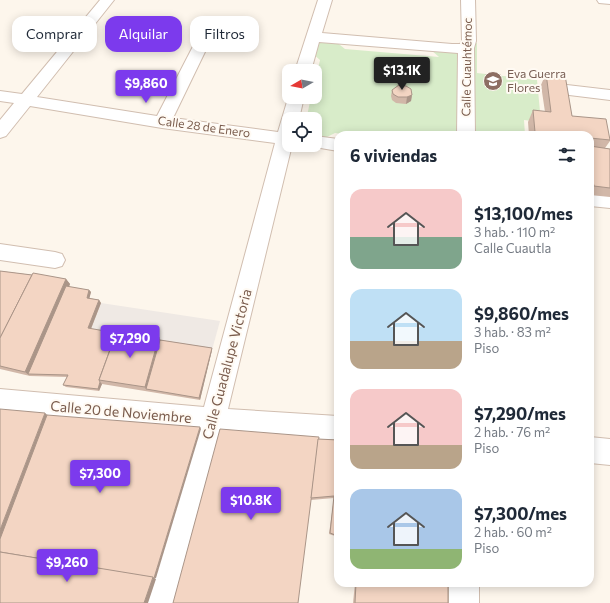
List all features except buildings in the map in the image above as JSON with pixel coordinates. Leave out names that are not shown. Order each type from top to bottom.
[{"type":"street","points":[[0,132],[107,0]]},
{"type":"street","points":[[306,64],[325,0]]},
{"type":"street","name":"Calle Cuauhtémoc","points":[[466,131],[466,48],[469,41],[468,0]]},
{"type":"street","points":[[604,0],[610,0]]},
{"type":"street","points":[[313,37],[452,49],[466,48]]},
{"type":"street","points":[[162,122],[197,52]]},
{"type":"street","points":[[567,90],[610,95]]},
{"type":"street","name":"Calle 28 de Enero","points":[[0,96],[162,122],[282,130]]},
{"type":"street","points":[[322,143],[334,144]]},
{"type":"street","name":"Calle Guadalupe Victoria","points":[[160,603],[213,420],[282,152]]},
{"type":"street","points":[[594,199],[610,201]]},
{"type":"street","points":[[0,252],[55,260]]},
{"type":"street","name":"Calle 20 de Noviembre","points":[[0,401],[213,420],[334,428]]},
{"type":"street","points":[[594,450],[610,452]]},
{"type":"street","points":[[464,587],[464,603]]},
{"type":"shaded area","points":[[101,303],[220,321],[212,350],[90,331]]},
{"type":"green space","points":[[317,40],[335,41],[345,49],[439,57],[430,49],[477,43],[477,73],[537,80],[541,122],[524,120],[525,131],[334,131],[334,134],[322,140],[322,112],[308,112],[310,104],[322,104],[322,64],[319,64],[320,60],[312,53]]},
{"type":"place","name":"Eva Guerra Flores","points":[[493,81]]}]
